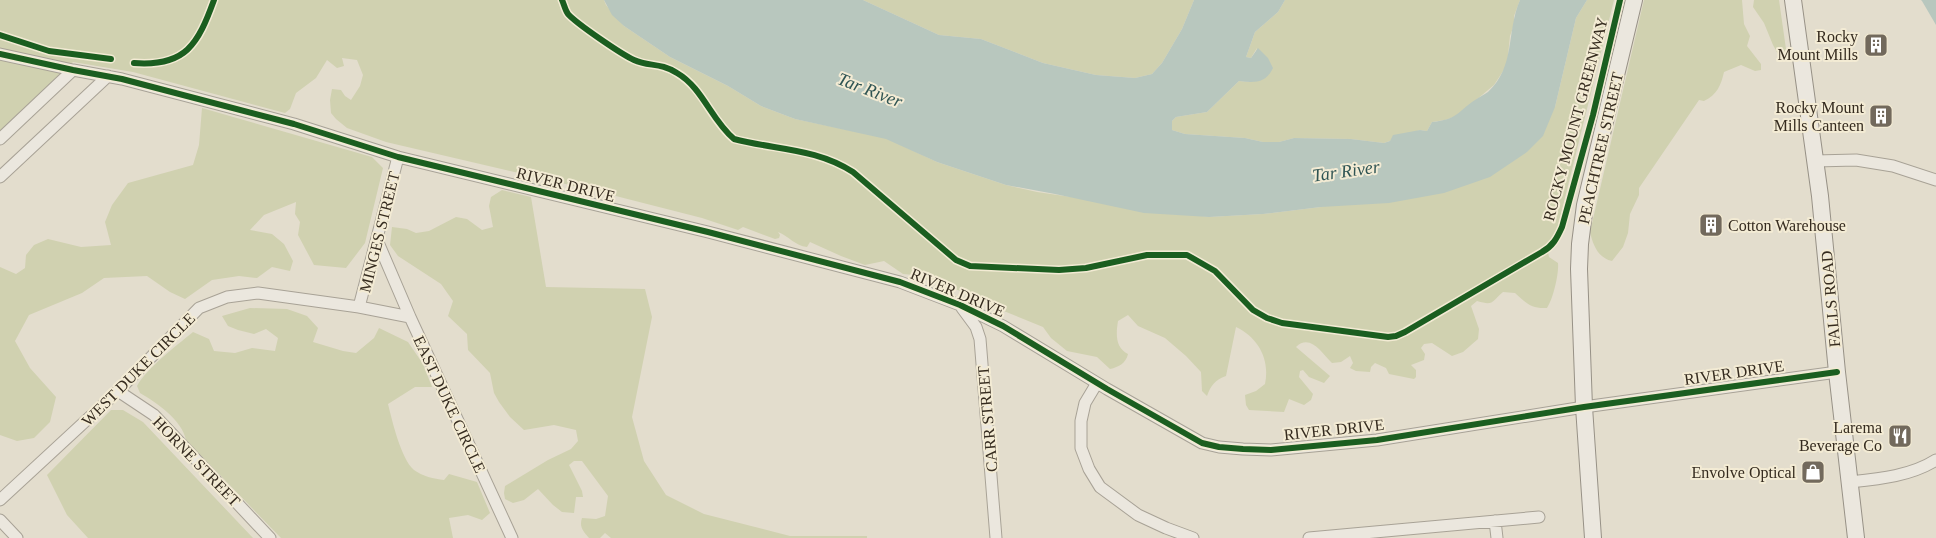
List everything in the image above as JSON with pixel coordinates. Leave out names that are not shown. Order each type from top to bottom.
[{"type":"main road","name":"PEACHTREE STREET","points":[[1593,538],[1584,407],[1578,269],[1585,206],[1634,0]]},
{"type":"main road","name":"FALLS ROAD","points":[[1793,0],[1815,161],[1856,538]]},
{"type":"street","name":"RIVER DRIVE","points":[[0,54],[108,76],[294,124],[398,157],[708,232],[900,282],[960,305],[1003,326],[1096,383],[1202,443],[1220,447],[1243,450],[1271,450],[1378,440],[1584,407],[1837,372]]},
{"type":"street","points":[[0,139],[73,70]]},
{"type":"street","points":[[0,177],[108,76]]},
{"type":"street","name":"MINGES STREET","points":[[359,307],[398,157]]},
{"type":"street","points":[[1815,161],[1856,160],[1893,166],[1936,180]]},
{"type":"street","points":[[377,240],[410,317]]},
{"type":"street","name":"WEST DUKE CIRCLE","points":[[0,500],[118,391],[199,308],[227,296],[258,293],[359,307]]},
{"type":"street","name":"CARR STREET","points":[[960,305],[976,327],[980,339],[996,538]]},
{"type":"street","name":"EAST DUKE CIRCLE","points":[[359,307],[410,317],[512,538]]},
{"type":"street","points":[[1096,383],[1085,403],[1081,422],[1081,448],[1089,469],[1100,487],[1138,515],[1193,538]]},
{"type":"street","name":"HORNE STREET","points":[[118,391],[154,414],[270,538]]},
{"type":"street","points":[[1850,482],[1887,478],[1911,471],[1936,460]]},
{"type":"street","points":[[1309,538],[1538,517]]},
{"type":"street","points":[[0,520],[17,538]]},
{"type":"street","points":[[1495,521],[1497,538]]},
{"type":"green space","points":[[0,0],[604,0],[624,26],[670,57],[728,86],[761,106],[795,119],[886,138],[937,162],[1006,185],[1037,192],[1209,217],[1263,214],[1321,207],[1555,107],[1576,18],[1587,0],[1614,0],[1557,230],[1547,247],[1549,257],[1558,263],[1558,268],[1557,280],[1547,308],[1533,306],[1515,293],[1503,292],[1490,303],[1477,301],[1471,306],[1479,329],[1478,339],[1463,352],[1452,356],[1432,343],[1424,344],[1421,348],[1425,354],[1424,360],[1411,365],[1416,370],[1416,377],[1414,379],[1389,374],[1386,368],[1375,363],[1371,367],[1370,372],[1356,371],[1350,368],[1353,363],[1350,356],[1341,362],[1332,363],[1311,343],[1301,343],[1296,347],[1330,376],[1324,383],[1309,377],[1303,370],[1300,371],[1299,377],[1313,394],[1311,400],[1304,405],[1289,399],[1284,412],[1249,410],[1246,405],[1245,395],[1256,391],[1265,384],[1266,367],[1257,344],[1251,337],[1236,327],[1226,376],[1214,383],[1207,396],[1202,391],[1201,372],[1186,356],[1165,338],[1138,326],[1128,315],[1118,321],[1117,331],[1117,340],[1121,348],[1128,354],[1126,360],[1122,364],[1110,369],[1097,357],[1067,351],[1051,338],[1043,327],[989,305],[972,295],[914,275],[903,274],[884,261],[865,265],[810,242],[807,247],[799,245],[778,232],[779,238],[775,239],[743,227],[738,230],[702,218],[604,193],[386,142],[347,128],[331,113],[330,100],[332,89],[341,90],[351,100],[360,86],[363,75],[357,60],[342,58],[344,66],[337,68],[327,60],[316,78],[296,93],[290,109],[285,113],[133,72],[73,62],[0,131]]},
{"type":"green space","points":[[863,0],[1194,0],[1182,29],[1162,63],[1152,74],[1135,78],[1096,75],[1043,63],[981,39],[939,35]]},
{"type":"green space","points":[[1285,0],[1520,0],[1510,36],[1507,65],[1494,85],[1457,116],[1432,122],[1427,131],[1420,130],[1384,143],[1351,139],[1294,138],[1279,142],[1263,142],[1245,138],[1185,134],[1172,130],[1172,121],[1176,117],[1207,112],[1239,81],[1249,82],[1257,48],[1251,58],[1246,57],[1255,32],[1278,12]]},
{"type":"green space","points":[[1644,0],[1742,0],[1744,24],[1750,36],[1747,46],[1761,64],[1761,70],[1755,71],[1741,65],[1724,72],[1715,93],[1704,101],[1699,100],[1639,188],[1639,195],[1630,214],[1628,233],[1623,247],[1612,261],[1600,254],[1590,232]]},
{"type":"green space","points":[[1754,0],[1779,0],[1786,49],[1783,54],[1778,54],[1773,45],[1764,23],[1753,7]]},
{"type":"green space","points":[[202,108],[372,157],[383,168],[365,243],[346,268],[314,265],[298,235],[300,222],[295,214],[296,202],[264,215],[250,230],[272,234],[284,244],[293,261],[290,271],[272,267],[257,278],[239,276],[212,280],[185,299],[170,292],[147,276],[104,278],[82,293],[29,315],[15,341],[30,368],[56,397],[50,422],[34,438],[17,441],[0,435],[0,267],[16,274],[25,268],[26,255],[34,245],[48,239],[81,247],[111,245],[105,222],[112,205],[128,183],[193,165],[199,145]]},
{"type":"green space","points":[[502,190],[531,197],[546,287],[645,289],[652,317],[632,417],[644,461],[666,495],[704,514],[790,536],[867,536],[867,538],[611,538],[605,533],[600,538],[589,538],[581,526],[582,518],[596,519],[605,516],[608,496],[582,461],[574,461],[569,465],[583,497],[576,497],[574,513],[562,512],[538,489],[524,500],[513,503],[505,499],[505,486],[548,460],[571,449],[578,441],[576,430],[554,425],[524,430],[510,417],[494,393],[490,373],[468,350],[467,334],[448,316],[453,301],[441,284],[398,256],[390,245],[392,227],[407,229],[416,233],[429,231],[456,217],[467,219],[482,230],[493,227],[489,206],[491,197]]},
{"type":"green space","points":[[250,308],[287,309],[307,316],[318,328],[313,342],[343,351],[356,353],[374,338],[379,328],[408,342],[423,364],[432,387],[415,387],[388,404],[405,457],[414,470],[428,477],[444,480],[449,474],[477,482],[490,513],[482,520],[468,515],[449,518],[453,538],[281,538],[186,440],[180,426],[174,419],[161,407],[140,393],[137,386],[170,350],[193,332],[209,339],[214,351],[235,353],[252,348],[275,351],[278,338],[266,329],[254,334],[238,330],[228,326],[222,316]]},
{"type":"green space","points":[[111,410],[123,410],[143,422],[253,538],[88,538],[67,515],[47,475]]},
{"type":"water","name":"Tar River","points":[[604,0],[863,0],[939,35],[981,39],[1043,63],[1096,75],[1135,78],[1152,74],[1162,63],[1182,29],[1194,0],[1285,0],[1278,12],[1255,32],[1246,57],[1251,58],[1258,48],[1268,58],[1273,68],[1267,77],[1255,82],[1239,81],[1207,112],[1176,117],[1172,121],[1172,130],[1185,134],[1245,138],[1263,142],[1279,142],[1294,138],[1351,139],[1384,143],[1390,141],[1393,135],[1420,130],[1427,131],[1432,122],[1441,121],[1456,115],[1488,92],[1497,82],[1507,60],[1513,24],[1520,0],[1587,0],[1576,18],[1555,107],[1543,136],[1527,152],[1490,177],[1444,193],[1389,203],[1209,217],[1144,213],[1006,185],[937,162],[886,139],[795,119],[761,106],[728,86],[670,57],[624,26],[612,15]]},
{"type":"water","points":[[1936,0],[1936,25],[1922,1]]},
{"type":"cycle path","points":[[134,63],[166,61],[188,50],[202,29],[214,0]]},
{"type":"cycle path","name":"ROCKY MOUNT GREENWAY","points":[[562,0],[567,12],[573,19],[619,52],[639,62],[671,70],[686,79],[694,87],[719,123],[734,139],[810,154],[839,164],[853,172],[956,260],[970,266],[1059,270],[1086,268],[1147,255],[1187,255],[1215,271],[1253,310],[1267,318],[1282,323],[1388,337],[1405,332],[1542,252],[1554,241],[1562,227],[1593,115],[1620,0]]},
{"type":"cycle path","points":[[0,35],[49,51],[111,59]]},
{"type":"cycle path","points":[[0,54],[122,79],[294,124],[398,157],[708,232],[900,282],[960,305],[1003,326],[1107,389],[1202,443],[1219,447],[1271,450],[1377,440],[1584,407],[1837,372]]},
{"type":"place","name":"Rocky Mount Mills","points":[[1876,45]]},
{"type":"place","name":"Rocky Mount Mills Canteen","points":[[1881,116]]},
{"type":"place","name":"Cotton Warehouse","points":[[1711,225]]},
{"type":"place","name":"Larema Beverage Co","points":[[1900,436]]},
{"type":"place","name":"Envolve Optical","points":[[1813,472]]}]
